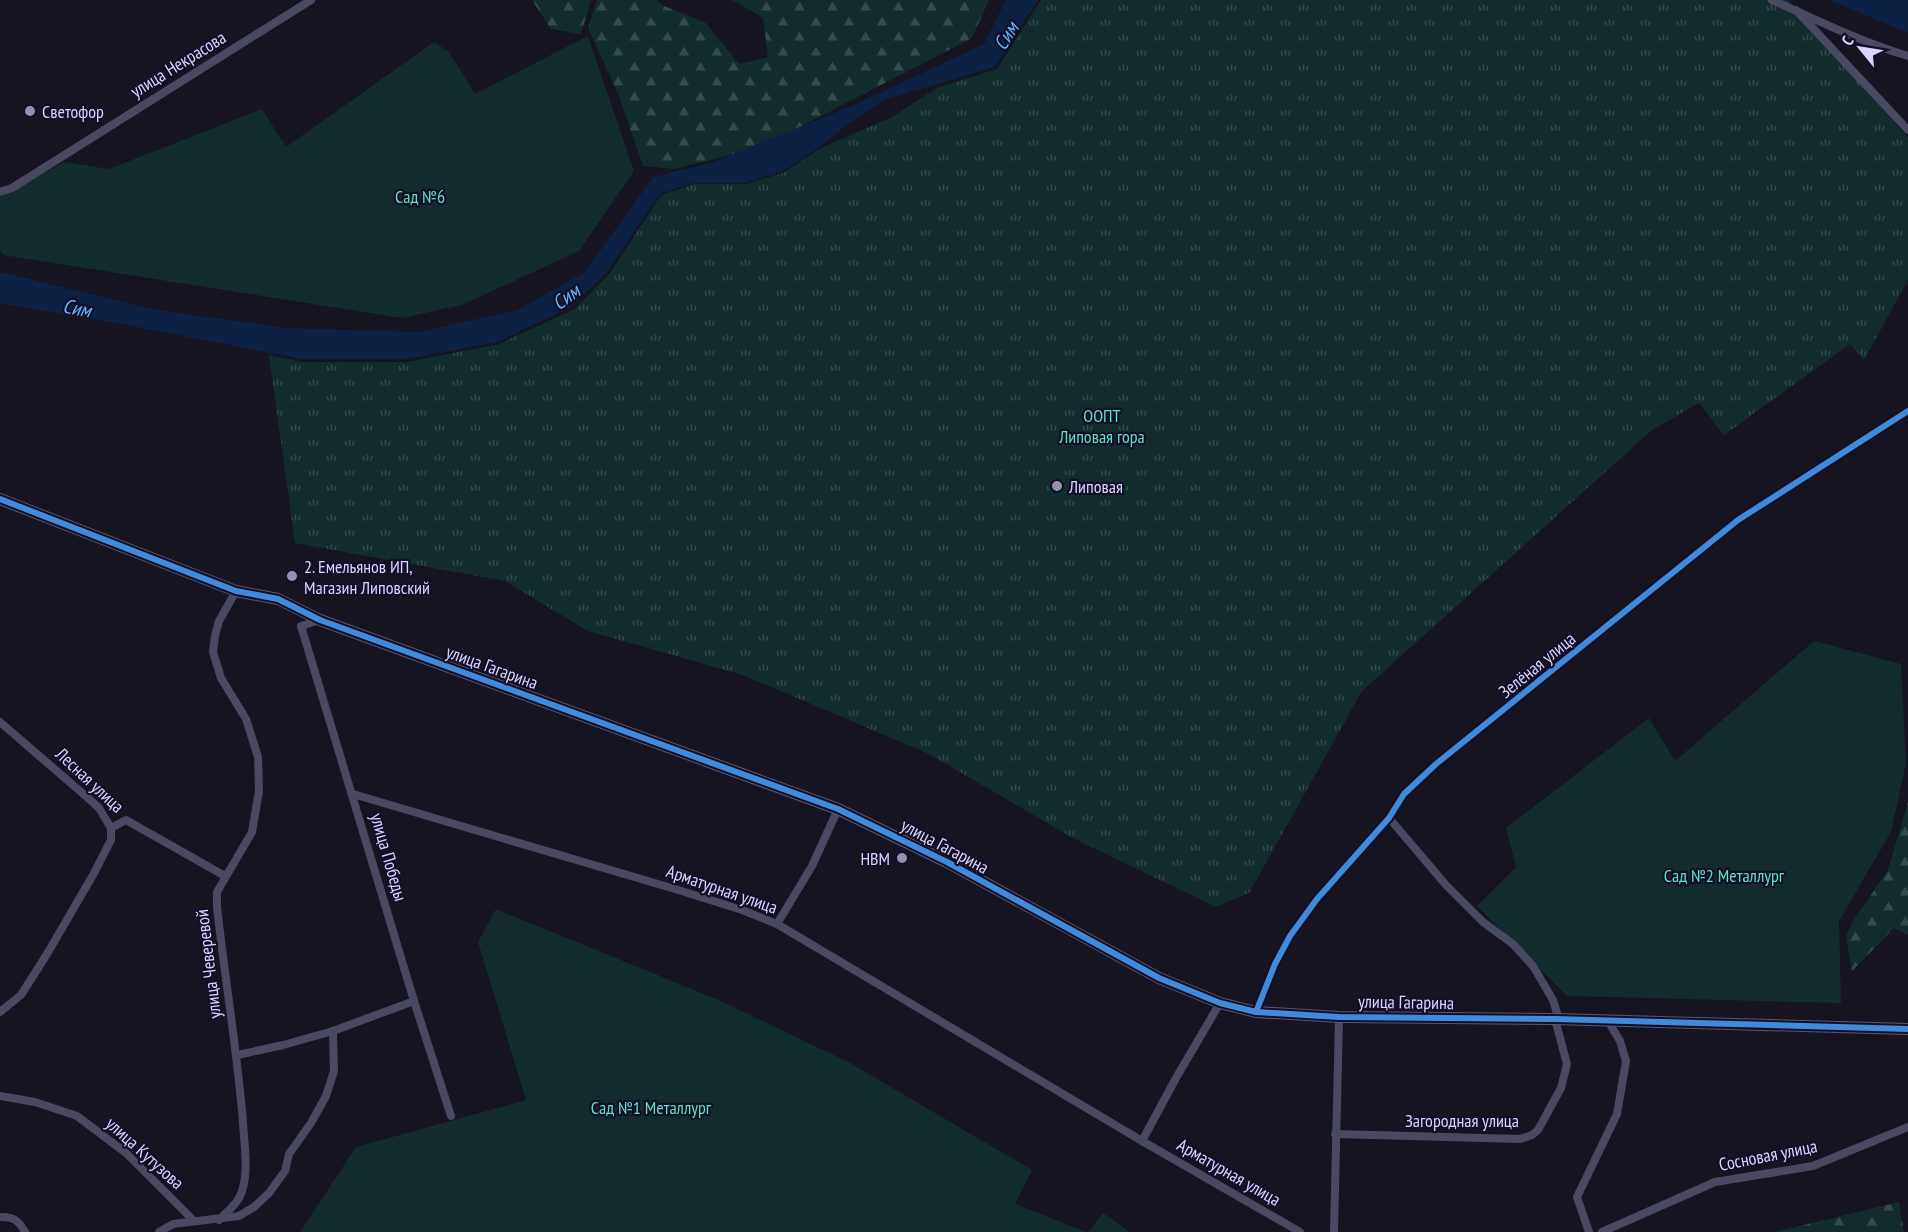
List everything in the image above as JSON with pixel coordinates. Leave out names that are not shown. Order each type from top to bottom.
[{"type":"street","name":"улица Некрасова","points":[[0,192],[12,188],[311,0]]},
{"type":"street","points":[[1772,0],[1875,45],[1908,56]]},
{"type":"street","points":[[1796,10],[1908,130]]},
{"type":"street","name":"Зелёная улица","points":[[1256,1012],[1275,964],[1290,936],[1317,899],[1389,818],[1404,794],[1436,764],[1738,520],[1908,411]]},
{"type":"street","name":"улица Гагарина","points":[[0,499],[236,591],[278,599],[320,620],[838,809],[927,851],[1159,978],[1220,1003],[1256,1012],[1339,1017],[1557,1019],[1908,1029]]},
{"type":"street","name":"улица Чеверевой","points":[[219,1220],[235,1204],[242,1192],[246,1166],[238,1054],[231,1023],[216,907],[217,892],[252,832],[259,791],[258,757],[246,719],[221,678],[213,652],[214,636],[219,621],[236,591]]},
{"type":"street","name":"улица Победы","points":[[320,620],[301,626],[414,1001],[452,1116]]},
{"type":"street","name":"Лесная улица","points":[[0,722],[99,808],[111,828],[126,820],[225,876]]},
{"type":"street","name":"Арматурная улица","points":[[353,794],[686,892],[777,924],[1300,1232]]},
{"type":"street","points":[[777,924],[812,866],[838,809]]},
{"type":"street","points":[[1389,818],[1446,885],[1484,922],[1513,944],[1533,966],[1553,1000],[1557,1019]]},
{"type":"street","points":[[0,1012],[21,995],[47,954],[111,840],[111,828]]},
{"type":"street","points":[[238,1054],[333,1032],[414,1001]]},
{"type":"street","points":[[1142,1141],[1220,1003]]},
{"type":"street","points":[[1334,1232],[1339,1017]]},
{"type":"street","name":"Загородная улица","points":[[1335,1134],[1520,1139],[1532,1135],[1538,1130],[1561,1088],[1567,1064],[1557,1019]]},
{"type":"street","points":[[1589,1232],[1577,1197],[1617,1114],[1626,1061],[1620,1041],[1608,1021]]},
{"type":"street","points":[[159,1232],[173,1224],[238,1216],[254,1207],[269,1193],[285,1171],[289,1154],[311,1123],[326,1096],[334,1071],[333,1032]]},
{"type":"street","name":"улица Кутузова","points":[[0,1096],[35,1102],[77,1116],[126,1153],[194,1221]]},
{"type":"street","name":"Сосновая улица","points":[[1602,1232],[1715,1182],[1813,1166],[1908,1126]]},
{"type":"street","points":[[0,1217],[13,1218],[19,1222],[25,1232]]},
{"type":"green space","points":[[532,0],[591,0],[581,34],[551,29]]},
{"type":"green space","points":[[597,0],[656,0],[664,6],[706,23],[739,64],[768,57],[763,18],[732,0],[989,0],[972,38],[767,144],[674,169],[643,166],[619,96],[588,28]]},
{"type":"green space","name":"ООПТ Липовая гора","points":[[1041,0],[1788,0],[1908,138],[1908,280],[1864,360],[1850,344],[1724,435],[1699,403],[1652,430],[1362,691],[1249,893],[1216,907],[1071,837],[929,754],[743,675],[588,631],[505,581],[295,543],[269,355],[302,362],[407,362],[499,344],[575,309],[610,273],[661,195],[694,184],[746,184],[783,173],[821,148],[892,117],[937,88],[997,69]]},
{"type":"green space","name":"Сад №6","points":[[588,36],[634,171],[579,251],[462,305],[402,318],[3,255],[0,250],[0,197],[64,162],[109,169],[262,109],[286,147],[434,42],[449,52],[475,94]]},
{"type":"green space","name":"Сад №2 Металлург","points":[[1814,641],[1901,664],[1906,763],[1891,832],[1839,921],[1841,1003],[1567,996],[1477,906],[1516,867],[1506,828],[1649,718],[1675,761]]},
{"type":"green space","points":[[1908,802],[1908,935],[1894,928],[1852,971],[1846,937],[1851,924],[1888,870]]},
{"type":"green space","name":"Сад №1 Металлург","points":[[496,909],[721,1001],[850,1063],[1032,1170],[1015,1204],[1086,1232],[300,1232],[356,1147],[526,1100],[478,942]]},
{"type":"green space","points":[[1899,1202],[1904,1232],[1775,1232]]},
{"type":"green space","points":[[1103,1213],[1130,1232],[1088,1232]]},
{"type":"water","name":"Сим","points":[[1006,0],[1038,0],[995,67],[886,99],[782,172],[745,183],[693,183],[660,194],[607,272],[572,306],[498,342],[407,359],[302,359],[0,303],[0,272],[156,310],[286,328],[418,332],[518,310],[585,272],[653,177],[711,163],[854,105],[984,44]]},
{"type":"water","points":[[1829,0],[1908,0],[1908,33],[1904,31]]},
{"type":"cycle path","points":[[1256,1012],[1275,964],[1290,936],[1317,899],[1389,818],[1404,794],[1436,764],[1738,520],[1908,411]]},
{"type":"cycle path","points":[[0,499],[236,591],[278,599],[320,620],[838,809],[947,862],[1159,978],[1220,1003],[1256,1012],[1339,1017],[1555,1019],[1908,1029]]},
{"type":"place","name":"Светофор","points":[[30,111]]},
{"type":"place","name":"Липовая","points":[[1057,486]]},
{"type":"place","name":"2. Емельянов ИП, Магазин Липовский","points":[[292,576]]},
{"type":"place","name":"НВМ","points":[[902,858]]}]
